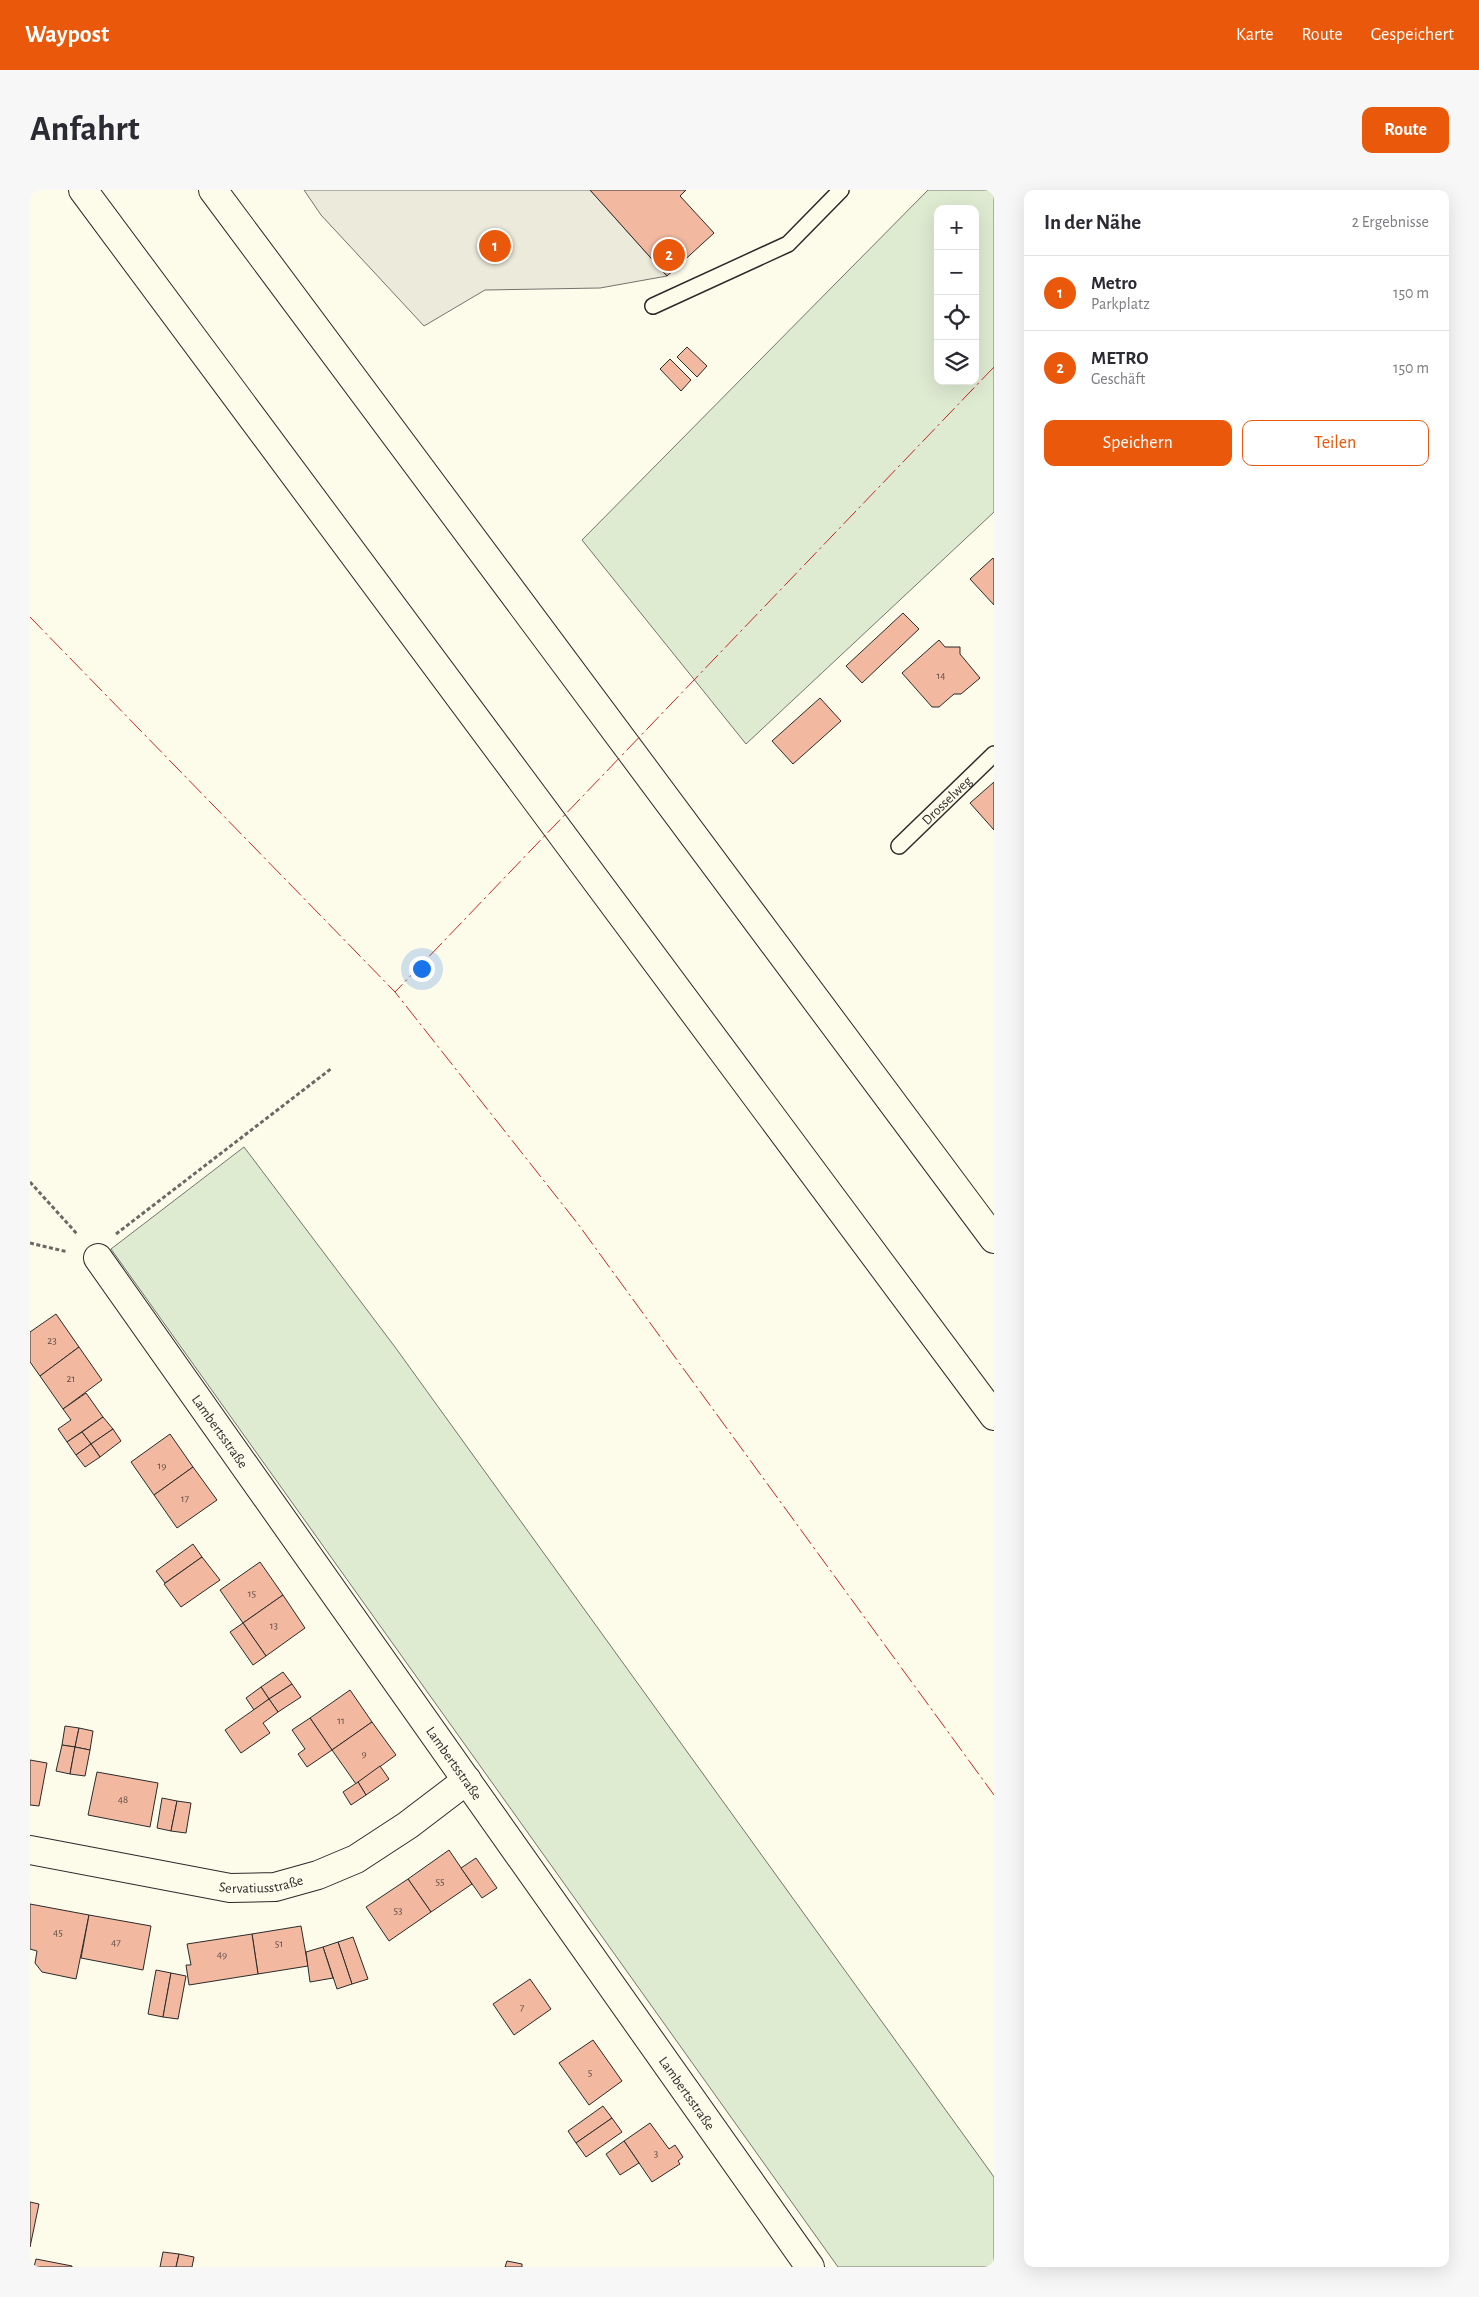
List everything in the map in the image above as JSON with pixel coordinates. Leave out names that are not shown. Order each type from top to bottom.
[{"type":"main road","points":[[83,190],[994,1416]]},
{"type":"main road","points":[[213,190],[994,1238]]},
{"type":"main road","name":"Lambertsstraße","points":[[98,1258],[810,2267]]},
{"type":"main road","name":"Servatiusstraße","points":[[30,1850],[230,1888],[275,1886],[318,1875],[356,1859],[408,1825],[467,1780]]},
{"type":"lane","points":[[653,306],[788,244],[841,190]]},
{"type":"lane","name":"Drosselweg","points":[[899,846],[994,754]]},
{"type":"path","points":[[98,1258],[106,1242],[332,1068]]},
{"type":"path","points":[[30,1182],[98,1258]]},
{"type":"path","points":[[30,1243],[98,1258]]},
{"type":"green space","points":[[928,190],[994,190],[994,512],[746,744],[582,540]]},
{"type":"green space","points":[[244,1147],[395,1347],[994,2177],[994,2267],[838,2267],[111,1249]]},
{"type":"shaded area","points":[[304,190],[590,190],[667,276],[600,288],[485,290],[424,326],[321,215]]},
{"type":"building","points":[[590,190],[686,190],[680,196],[714,233],[667,276]]},
{"type":"building","points":[[687,347],[707,366],[697,377],[677,357]]},
{"type":"building","points":[[670,359],[691,380],[681,391],[660,369]]},
{"type":"building","points":[[993,558],[994,560],[994,605],[970,579]]},
{"type":"building","points":[[903,613],[919,629],[862,683],[846,666]]},
{"type":"building","points":[[939,640],[945,647],[960,647],[960,654],[980,678],[961,694],[954,694],[939,707],[932,707],[902,673]]},
{"type":"building","points":[[820,698],[841,721],[793,764],[772,741]]},
{"type":"building","points":[[994,782],[994,830],[970,803]]},
{"type":"building","points":[[56,1314],[79,1347],[40,1376],[30,1362],[30,1332]]},
{"type":"building","points":[[79,1347],[102,1380],[63,1409],[40,1376]]},
{"type":"building","points":[[86,1393],[103,1417],[67,1442],[58,1429],[71,1420],[63,1409]]},
{"type":"building","points":[[103,1417],[113,1429],[91,1444],[82,1432]]},
{"type":"building","points":[[113,1429],[121,1441],[100,1457],[91,1444]]},
{"type":"building","points":[[82,1432],[91,1444],[76,1455],[67,1442]]},
{"type":"building","points":[[170,1434],[193,1467],[154,1495],[131,1462]]},
{"type":"building","points":[[91,1444],[100,1457],[85,1467],[76,1455]]},
{"type":"building","points":[[193,1467],[217,1500],[177,1528],[154,1495]]},
{"type":"building","points":[[193,1544],[202,1557],[165,1583],[156,1571]]},
{"type":"building","points":[[202,1557],[220,1580],[181,1607],[164,1584]]},
{"type":"building","points":[[260,1562],[283,1595],[243,1623],[220,1590]]},
{"type":"building","points":[[283,1595],[305,1628],[266,1656],[243,1623]]},
{"type":"building","points":[[243,1623],[266,1656],[253,1665],[230,1632]]},
{"type":"building","points":[[283,1672],[292,1684],[269,1699],[261,1687]]},
{"type":"building","points":[[292,1684],[301,1697],[278,1712],[269,1699]]},
{"type":"building","points":[[261,1687],[269,1699],[254,1710],[246,1698]]},
{"type":"building","points":[[350,1690],[372,1722],[332,1750],[310,1718]]},
{"type":"building","points":[[269,1699],[278,1712],[263,1723],[270,1733],[241,1753],[225,1730]]},
{"type":"building","points":[[310,1718],[332,1750],[307,1767],[298,1754],[305,1749],[292,1730]]},
{"type":"building","points":[[372,1722],[396,1755],[356,1784],[332,1750]]},
{"type":"building","points":[[65,1726],[79,1728],[75,1747],[62,1745]]},
{"type":"building","points":[[79,1728],[93,1731],[90,1750],[75,1747]]},
{"type":"building","points":[[62,1745],[75,1747],[70,1774],[56,1771]]},
{"type":"building","points":[[75,1747],[90,1750],[85,1776],[70,1774]]},
{"type":"building","points":[[30,1760],[47,1763],[39,1806],[30,1805]]},
{"type":"building","points":[[380,1766],[389,1779],[366,1795],[358,1782]]},
{"type":"building","points":[[97,1772],[158,1783],[150,1827],[88,1815]]},
{"type":"building","points":[[358,1782],[366,1795],[351,1805],[343,1792]]},
{"type":"building","points":[[162,1798],[177,1801],[171,1831],[157,1828]]},
{"type":"building","points":[[177,1801],[191,1803],[186,1833],[171,1831]]},
{"type":"building","points":[[449,1850],[472,1884],[431,1912],[408,1879]]},
{"type":"building","points":[[476,1858],[497,1888],[482,1898],[461,1868]]},
{"type":"building","points":[[408,1879],[431,1912],[389,1941],[366,1907]]},
{"type":"building","points":[[30,1904],[89,1915],[76,1979],[42,1972],[35,1963],[37,1951],[30,1949]]},
{"type":"building","points":[[89,1915],[151,1926],[143,1970],[81,1958]]},
{"type":"building","points":[[301,1926],[308,1966],[258,1974],[252,1934]]},
{"type":"building","points":[[252,1934],[258,1974],[189,1985],[186,1965],[191,1965],[187,1944]]},
{"type":"building","points":[[353,1937],[368,1979],[352,1984],[338,1942]]},
{"type":"building","points":[[338,1942],[352,1984],[337,1989],[323,1947]]},
{"type":"building","points":[[323,1947],[333,1978],[310,1982],[306,1952]]},
{"type":"building","points":[[156,1970],[171,1973],[163,2017],[148,2014]]},
{"type":"building","points":[[171,1973],[186,1976],[178,2019],[163,2017]]},
{"type":"building","points":[[530,1979],[551,2009],[514,2035],[493,2004]]},
{"type":"building","points":[[593,2040],[622,2081],[589,2105],[559,2063]]},
{"type":"building","points":[[603,2106],[612,2118],[576,2143],[568,2131]]},
{"type":"building","points":[[612,2118],[622,2132],[586,2157],[576,2143]]},
{"type":"building","points":[[650,2123],[669,2149],[675,2145],[683,2157],[678,2161],[680,2164],[652,2182],[624,2141]]},
{"type":"building","points":[[624,2141],[639,2163],[620,2175],[606,2154]]},
{"type":"building","points":[[30,2202],[39,2204],[30,2247]]},
{"type":"building","points":[[163,2252],[179,2254],[176,2267],[160,2267]]},
{"type":"building","points":[[179,2254],[194,2257],[192,2267],[176,2267]]},
{"type":"building","points":[[36,2259],[72,2266],[72,2267],[34,2267]]},
{"type":"building","points":[[507,2261],[522,2264],[522,2267],[505,2267]]},
{"type":"power","points":[[994,367],[395,992],[578,1224],[994,1795]]},
{"type":"power","points":[[30,617],[395,992]]},
{"type":"place","name":"Metro","points":[[495,246]]},
{"type":"place","name":"METRO","points":[[669,255]]}]
